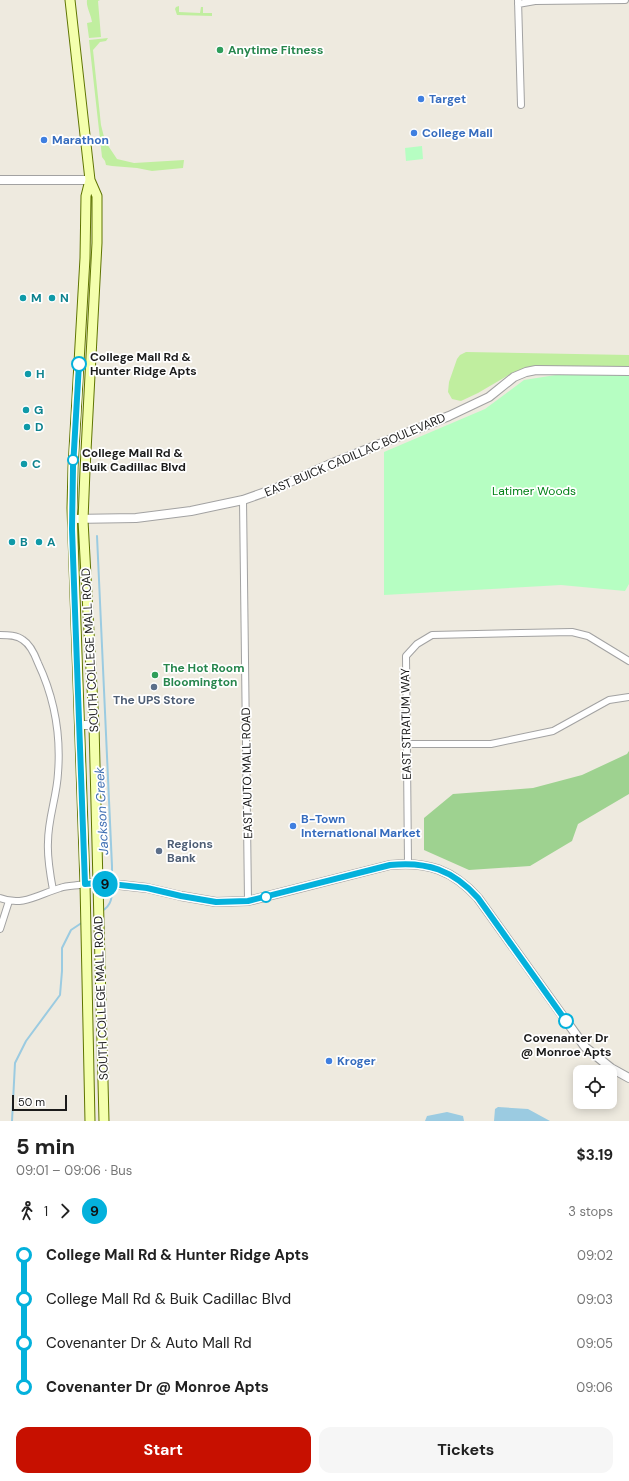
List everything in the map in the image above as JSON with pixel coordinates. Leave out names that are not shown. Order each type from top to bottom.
[{"type":"main road","name":"SOUTH COLLEGE MALL ROAD","points":[[70,0],[90,180],[97,196],[96,277],[83,520],[102,884],[98,902],[104,1121]]},
{"type":"main road","name":"SOUTH COLLEGE MALL ROAD","points":[[90,180],[86,196],[86,243],[73,467],[72,519],[86,910],[90,1121]]},
{"type":"main road","points":[[86,221],[97,225]]},
{"type":"main road","points":[[86,243],[97,243]]},
{"type":"main road","points":[[84,273],[96,277]]},
{"type":"main road","points":[[89,1099],[104,1099]]},
{"type":"street","points":[[520,105],[518,2],[625,0]]},
{"type":"street","points":[[0,180],[90,180]]},
{"type":"street","name":"EAST BUICK CADILLAC BOULEVARD","points":[[72,519],[136,518],[174,513],[243,500],[274,489],[334,462],[449,416],[488,397],[514,377],[526,372],[536,370],[629,371]]},
{"type":"street","name":"EAST AUTO MALL ROAD","points":[[243,500],[248,901]]},
{"type":"street","name":"EAST STRATUM WAY","points":[[408,863],[406,656],[417,644],[432,635],[572,632],[588,636],[629,661]]},
{"type":"street","points":[[0,635],[18,637],[28,644],[42,670],[52,697],[56,722],[58,758],[56,789],[48,842],[49,867],[53,890]]},
{"type":"street","points":[[406,744],[490,744],[553,732],[609,700],[629,698]]},
{"type":"street","points":[[79,725],[94,725]]},
{"type":"street","points":[[0,898],[9,901],[29,900],[62,887],[85,884],[117,884],[147,888],[216,902],[248,901],[390,865],[408,863],[426,865],[444,872],[472,890],[585,1047],[610,1068],[629,1078]]},
{"type":"street","points":[[0,929],[9,901]]},
{"type":"green space","points":[[87,0],[100,0],[98,1],[101,37],[89,38],[87,23],[92,22]]},
{"type":"green space","points":[[179,6],[179,12],[200,13],[201,7],[203,7],[203,13],[212,13],[212,16],[177,15],[175,9]]},
{"type":"green space","points":[[108,38],[106,41],[100,42],[93,50],[101,125],[105,141],[117,159],[134,163],[184,160],[183,168],[152,171],[106,165],[102,157],[89,40]]},
{"type":"green space","points":[[422,146],[423,159],[406,161],[405,148]]},
{"type":"green space","points":[[466,352],[629,355],[629,366],[534,366],[514,372],[461,401],[452,399],[448,392],[449,382],[457,359],[460,355]]},
{"type":"green space","name":"Latimer Woods","points":[[562,374],[629,375],[629,584],[625,591],[561,585],[384,595],[384,452],[485,409],[524,380]]},
{"type":"green space","points":[[629,751],[629,794],[578,824],[572,841],[530,866],[469,870],[424,850],[424,818],[453,794],[533,788],[582,775],[627,754]]},
{"type":"water","points":[[498,1107],[528,1109],[550,1121],[494,1121],[495,1109]]},
{"type":"water","points":[[447,1112],[463,1116],[464,1121],[425,1121],[427,1116]]},
{"type":"waterway","name":"Jackson Creek","points":[[97,536],[112,882]]},
{"type":"waterway","name":"Jackson Creek","points":[[102,911],[110,903],[112,887]]},
{"type":"waterway","name":"Jackson Creek","points":[[12,1121],[15,1063],[26,1041],[60,995],[62,948],[71,930],[83,922]]},
{"type":"bus line","name":"9","points":[[79,364],[73,467],[72,529],[85,884],[98,883],[147,888],[216,902],[248,901],[390,865],[408,863],[426,865],[444,872],[472,890],[566,1021]]},
{"type":"place","name":"Anytime Fitness","points":[[220,50]]},
{"type":"place","name":"Target","points":[[421,99]]},
{"type":"place","name":"College Mall","points":[[414,133]]},
{"type":"place","name":"Marathon","points":[[44,140]]},
{"type":"place","name":"M","points":[[23,298]]},
{"type":"place","name":"N","points":[[52,298]]},
{"type":"place","name":"College Mall Rd & Hunter Ridge Apts","points":[[79,364]]},
{"type":"place","name":"H","points":[[28,374]]},
{"type":"place","name":"G","points":[[26,410]]},
{"type":"place","name":"D","points":[[27,427]]},
{"type":"place","name":"College Mall Rd & Buik Cadillac Blvd","points":[[73,460]]},
{"type":"place","name":"C","points":[[24,464]]},
{"type":"place","name":"B","points":[[12,542]]},
{"type":"place","name":"A","points":[[39,542]]},
{"type":"place","name":"The Hot Room Bloomington","points":[[155,675]]},
{"type":"place","name":"The UPS Store","points":[[154,687]]},
{"type":"place","name":"B-Town International Market","points":[[293,826]]},
{"type":"place","name":"Regions Bank","points":[[159,851]]},
{"type":"place","name":"Covenanter Dr @ Monroe Apts","points":[[566,1021]]},
{"type":"place","name":"Kroger","points":[[329,1061]]}]
